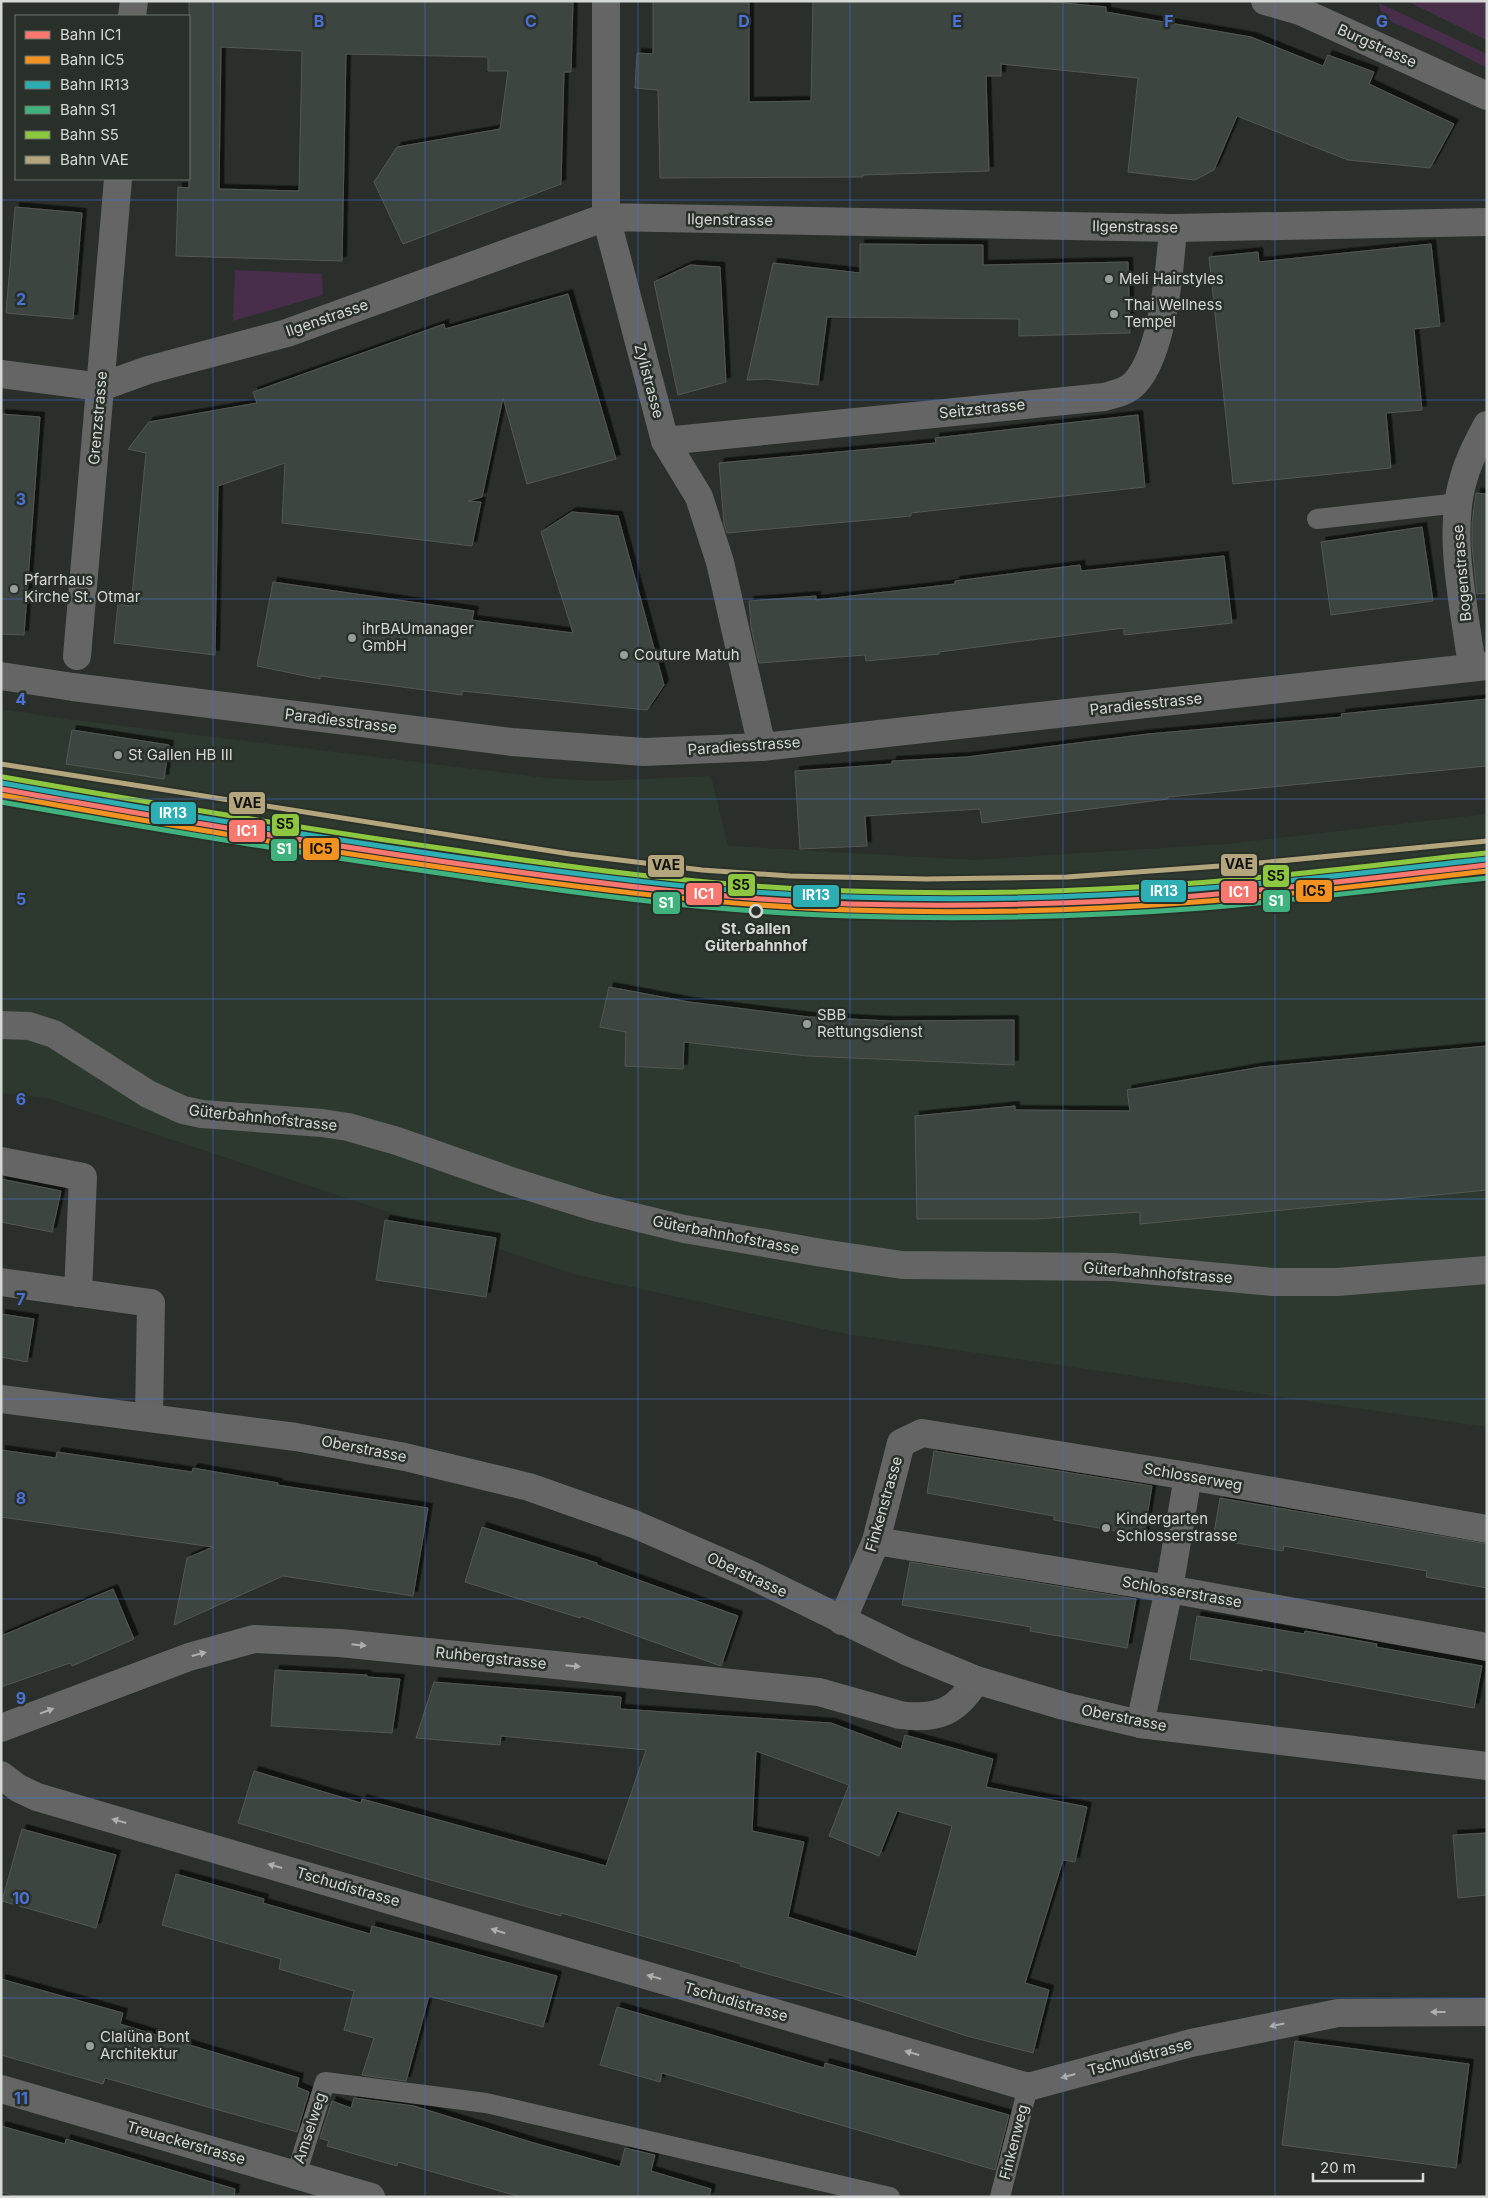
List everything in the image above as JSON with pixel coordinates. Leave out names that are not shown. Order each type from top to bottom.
[{"type":"street","points":[[132,15],[134,1]]},
{"type":"street","name":"Zylistrasse","points":[[606,1],[606,217],[665,441],[699,497],[720,562],[762,747]]},
{"type":"street","name":"Burgstrasse","points":[[1265,1],[1300,11],[1487,96]]},
{"type":"street","name":"Grenzstrasse","points":[[77,656],[118,180]]},
{"type":"street","name":"Ilgenstrasse","points":[[1,374],[101,387],[148,370],[287,333],[606,217],[1173,228],[1487,222]]},
{"type":"street","name":"Seitzstrasse","points":[[665,441],[1104,397],[1122,392],[1134,384],[1143,372],[1152,354],[1170,270],[1173,228]]},
{"type":"street","name":"Bogenstrasse","points":[[1479,667],[1463,608],[1456,528],[1458,503],[1463,479],[1474,448],[1487,424]]},
{"type":"street","name":"Paradiesstrasse","points":[[1,676],[73,687],[512,742],[644,752],[762,747],[1479,667]]},
{"type":"street","name":"Güterbahnhofstrasse","points":[[1,1025],[29,1026],[54,1034],[148,1094],[183,1110],[202,1114],[322,1122],[348,1127],[397,1141],[508,1180],[594,1207],[684,1229],[822,1253],[902,1265],[1113,1267],[1273,1282],[1338,1282],[1487,1270]]},
{"type":"street","points":[[1,1161],[83,1177],[78,1293]]},
{"type":"street","points":[[1,1282],[151,1303],[149,1417]]},
{"type":"street","name":"Oberstrasse","points":[[1,1399],[296,1437],[387,1453],[529,1487],[634,1524],[747,1573],[906,1651],[976,1680],[1064,1706],[1140,1724],[1487,1766]]},
{"type":"street","name":"Schlosserweg","points":[[901,1443],[922,1433],[1188,1476],[1487,1529]]},
{"type":"street","name":"Finkenstrasse","points":[[842,1621],[876,1541],[901,1443]]},
{"type":"street","points":[[1140,1724],[1169,1589],[1188,1476]]},
{"type":"street","name":"Schlosserstrasse","points":[[876,1541],[1169,1589],[1487,1647]]},
{"type":"street","name":"Ruhbergstrasse","points":[[1,1728],[189,1657],[254,1639],[350,1644],[819,1692],[900,1715],[914,1716],[928,1716],[944,1712],[959,1704],[976,1680]]},
{"type":"street","name":"Tschudistrasse","points":[[1,1774],[18,1788],[37,1797],[1028,2087],[1191,2042],[1338,2012],[1487,2012]]},
{"type":"street","name":"Treuackerstrasse","points":[[1,2089],[371,2197]]},
{"type":"lane","points":[[1317,519],[1458,503]]},
{"type":"lane","name":"Amselweg","points":[[296,2175],[325,2082],[486,2103],[890,2197]]},
{"type":"lane","name":"Finkenweg","points":[[1000,2197],[1028,2087]]},
{"type":"shaded area","points":[[1407,1],[1487,1],[1487,40],[1476,35]]},
{"type":"shaded area","points":[[1379,3],[1487,54],[1487,68],[1437,42],[1392,22],[1380,10]]},
{"type":"shaded area","points":[[235,270],[322,274],[323,295],[233,321]]},
{"type":"shaded area","points":[[1,709],[58,718],[546,778],[598,781],[711,776],[728,846],[974,860],[1226,844],[1487,814],[1487,1427],[846,1334],[577,1275],[47,1098],[1,1093]]},
{"type":"building","points":[[189,1],[573,1],[571,72],[564,72],[561,184],[403,244],[374,182],[397,147],[500,129],[508,71],[488,71],[488,57],[346,54],[342,261],[176,256],[178,187],[189,188],[190,180]],"holes":[[[221,47],[302,51],[299,191],[219,189]]]},
{"type":"building","points":[[653,1],[749,1],[749,102],[811,101],[813,1],[1043,1],[1106,7],[1106,12],[1251,37],[1323,66],[1328,55],[1374,72],[1369,84],[1454,124],[1430,168],[1348,160],[1237,116],[1214,170],[1195,180],[1128,172],[1138,78],[1001,64],[1001,76],[986,76],[989,171],[863,175],[863,177],[660,178],[658,90],[635,88],[637,53],[653,54]]},
{"type":"building","points":[[15,207],[82,213],[73,319],[6,313]]},
{"type":"building","points":[[860,244],[983,245],[983,265],[1128,262],[1130,333],[1019,336],[1019,319],[827,317],[818,385],[767,379],[747,380],[773,263],[860,273]]},
{"type":"building","points":[[1431,244],[1440,326],[1414,329],[1422,410],[1386,413],[1391,468],[1233,484],[1209,257],[1258,252],[1259,262]]},
{"type":"building","points":[[690,265],[720,267],[726,382],[678,395],[654,282]]},
{"type":"building","points":[[568,294],[616,459],[527,484],[503,398],[482,497],[468,501],[481,502],[472,546],[282,523],[285,463],[218,486],[215,655],[114,643],[118,604],[131,606],[146,453],[128,449],[149,422],[257,403],[253,392],[444,324],[445,329]]},
{"type":"building","points":[[1,414],[40,417],[24,635],[1,634]]},
{"type":"building","points":[[1138,415],[1145,487],[911,513],[911,516],[727,533],[724,524],[719,463],[936,443],[935,438]]},
{"type":"building","points":[[1476,493],[1487,494],[1487,593],[1477,594],[1472,546],[1472,523]]},
{"type":"building","points":[[572,512],[618,516],[664,685],[647,710],[462,691],[462,695],[320,676],[320,679],[257,666],[273,582],[474,611],[472,620],[573,633],[541,532]]},
{"type":"building","points":[[1422,527],[1433,601],[1331,615],[1321,542]]},
{"type":"building","points":[[1224,556],[1232,623],[1124,635],[1124,628],[939,652],[939,654],[866,661],[865,655],[759,663],[751,627],[749,601],[816,596],[816,600],[955,584],[955,581],[1080,565],[1081,571]]},
{"type":"building","points":[[1487,699],[1487,766],[1168,797],[1168,799],[982,823],[980,809],[865,816],[867,846],[800,849],[795,771],[892,764],[892,761],[967,757],[1148,734],[1342,717],[1341,714]]},
{"type":"building","name":"St Gallen HB III","points":[[72,730],[169,745],[164,779],[66,764]]},
{"type":"building","name":"SBB Rettungsdienst","points":[[609,987],[689,1002],[809,1017],[890,1021],[1014,1020],[1014,1065],[807,1056],[684,1042],[683,1069],[625,1066],[626,1032],[600,1027]]},
{"type":"building","points":[[1487,1046],[1487,1190],[1140,1224],[1140,1212],[1036,1219],[917,1219],[915,1116],[1015,1106],[1015,1110],[1130,1111],[1127,1090],[1261,1067]]},
{"type":"building","points":[[1,1179],[61,1191],[52,1232],[1,1222]]},
{"type":"building","points":[[385,1220],[496,1238],[486,1297],[376,1280]]},
{"type":"building","points":[[1,1314],[34,1319],[27,1362],[1,1357]]},
{"type":"building","points":[[1,1450],[56,1458],[57,1452],[192,1472],[193,1468],[278,1483],[277,1485],[428,1508],[413,1596],[283,1576],[174,1625],[187,1558],[213,1547],[1,1517]]},
{"type":"building","points":[[934,1451],[1152,1486],[1144,1536],[1054,1520],[1054,1516],[927,1493]]},
{"type":"building","points":[[1220,1498],[1487,1544],[1487,1588],[1426,1577],[1427,1571],[1284,1546],[1283,1551],[1213,1539]]},
{"type":"building","points":[[482,1527],[597,1563],[597,1565],[738,1616],[721,1666],[581,1616],[580,1618],[465,1582]]},
{"type":"building","points":[[910,1562],[1136,1599],[1127,1648],[1030,1631],[1031,1627],[902,1605]]},
{"type":"building","points":[[113,1589],[134,1639],[72,1666],[70,1663],[1,1687],[1,1636]]},
{"type":"building","points":[[1197,1616],[1304,1634],[1305,1631],[1377,1644],[1376,1647],[1482,1666],[1474,1708],[1263,1669],[1262,1671],[1190,1659]]},
{"type":"building","points":[[275,1670],[367,1675],[367,1677],[400,1679],[392,1733],[271,1726]]},
{"type":"building","points":[[434,1682],[621,1697],[620,1709],[831,1723],[901,1749],[905,1735],[993,1759],[986,1787],[1087,1807],[1075,1862],[1063,1860],[1025,1983],[1049,1990],[1033,2053],[967,2036],[851,1998],[740,1966],[741,1964],[561,1913],[561,1916],[451,1886],[238,1823],[254,1771],[361,1803],[362,1799],[606,1866],[646,1750],[501,1736],[500,1745],[416,1738]],"holes":[[[756,1751],[849,1785],[829,1836],[879,1856],[897,1811],[952,1826],[916,1957],[788,1917],[804,1842],[752,1831]]]},
{"type":"building","points":[[22,1829],[116,1855],[96,1928],[2,1901]]},
{"type":"building","points":[[1487,1833],[1487,1895],[1458,1898],[1453,1835]]},
{"type":"building","points":[[176,1874],[264,1899],[263,1903],[370,1934],[372,1926],[557,1976],[543,2027],[429,1996],[406,2081],[362,2075],[374,2038],[344,2030],[354,1991],[279,1969],[281,1959],[162,1925]]},
{"type":"building","points":[[1,1979],[123,2013],[120,2024],[299,2078],[297,2087],[309,2092],[297,2132],[105,2078],[103,2084],[1,2055]]},
{"type":"building","points":[[617,2007],[824,2068],[825,2063],[1009,2115],[995,2170],[662,2073],[660,2082],[600,2065]]},
{"type":"building","points":[[1295,2041],[1469,2064],[1456,2168],[1282,2145]]},
{"type":"building","points":[[354,2098],[414,2106],[620,2167],[625,2148],[655,2155],[651,2171],[711,2189],[709,2197],[521,2197],[398,2162],[397,2166],[327,2146],[329,2141],[320,2138],[332,2101],[351,2108]]},
{"type":"building","points":[[1,2126],[65,2144],[66,2139],[235,2189],[234,2197],[19,2197],[1,2192]]},
{"type":"rail line","name":"VAE","points":[[1,764],[570,854],[702,870],[790,876],[926,879],[1067,877],[1248,864],[1487,841]]},
{"type":"rail line","name":"S5","points":[[3,777],[280,824],[497,856],[648,876],[799,889],[936,893],[1109,889],[1268,877],[1486,853]]},
{"type":"rail line","name":"IR13","points":[[2,783],[391,848],[497,863],[648,882],[799,895],[936,899],[1109,895],[1268,883],[1486,859]]},
{"type":"rail line","name":"IC1","points":[[1,789],[112,809],[446,862],[698,894],[799,902],[979,905],[1152,899],[1341,882],[1487,865]]},
{"type":"rail line","name":"IC5","points":[[1,795],[279,843],[390,860],[648,895],[799,908],[936,912],[1109,908],[1268,896],[1487,871]]},
{"type":"rail line","name":"S1","points":[[1,802],[279,849],[496,881],[648,901],[799,914],[938,918],[1115,914],[1239,905],[1487,878]]},
{"type":"place","name":"Meli Hairstyles","points":[[1109,279]]},
{"type":"place","name":"Thai Wellness Tempel","points":[[1114,314]]},
{"type":"place","name":"Pfarrhaus Kirche St. Otmar","points":[[14,589]]},
{"type":"place","name":"ihrBAUmanager GmbH","points":[[352,638]]},
{"type":"place","name":"Couture Matuh","points":[[624,655]]},
{"type":"place","name":"St Gallen HB III","points":[[118,755]]},
{"type":"place","name":"St. Gallen Güterbahnhof","points":[[756,911]]},
{"type":"place","name":"SBB Rettungsdienst","points":[[807,1024]]},
{"type":"place","name":"Kindergarten Schlosserstrasse","points":[[1106,1528]]},
{"type":"place","name":"Clalüna Bont Architektur","points":[[90,2046]]}]
